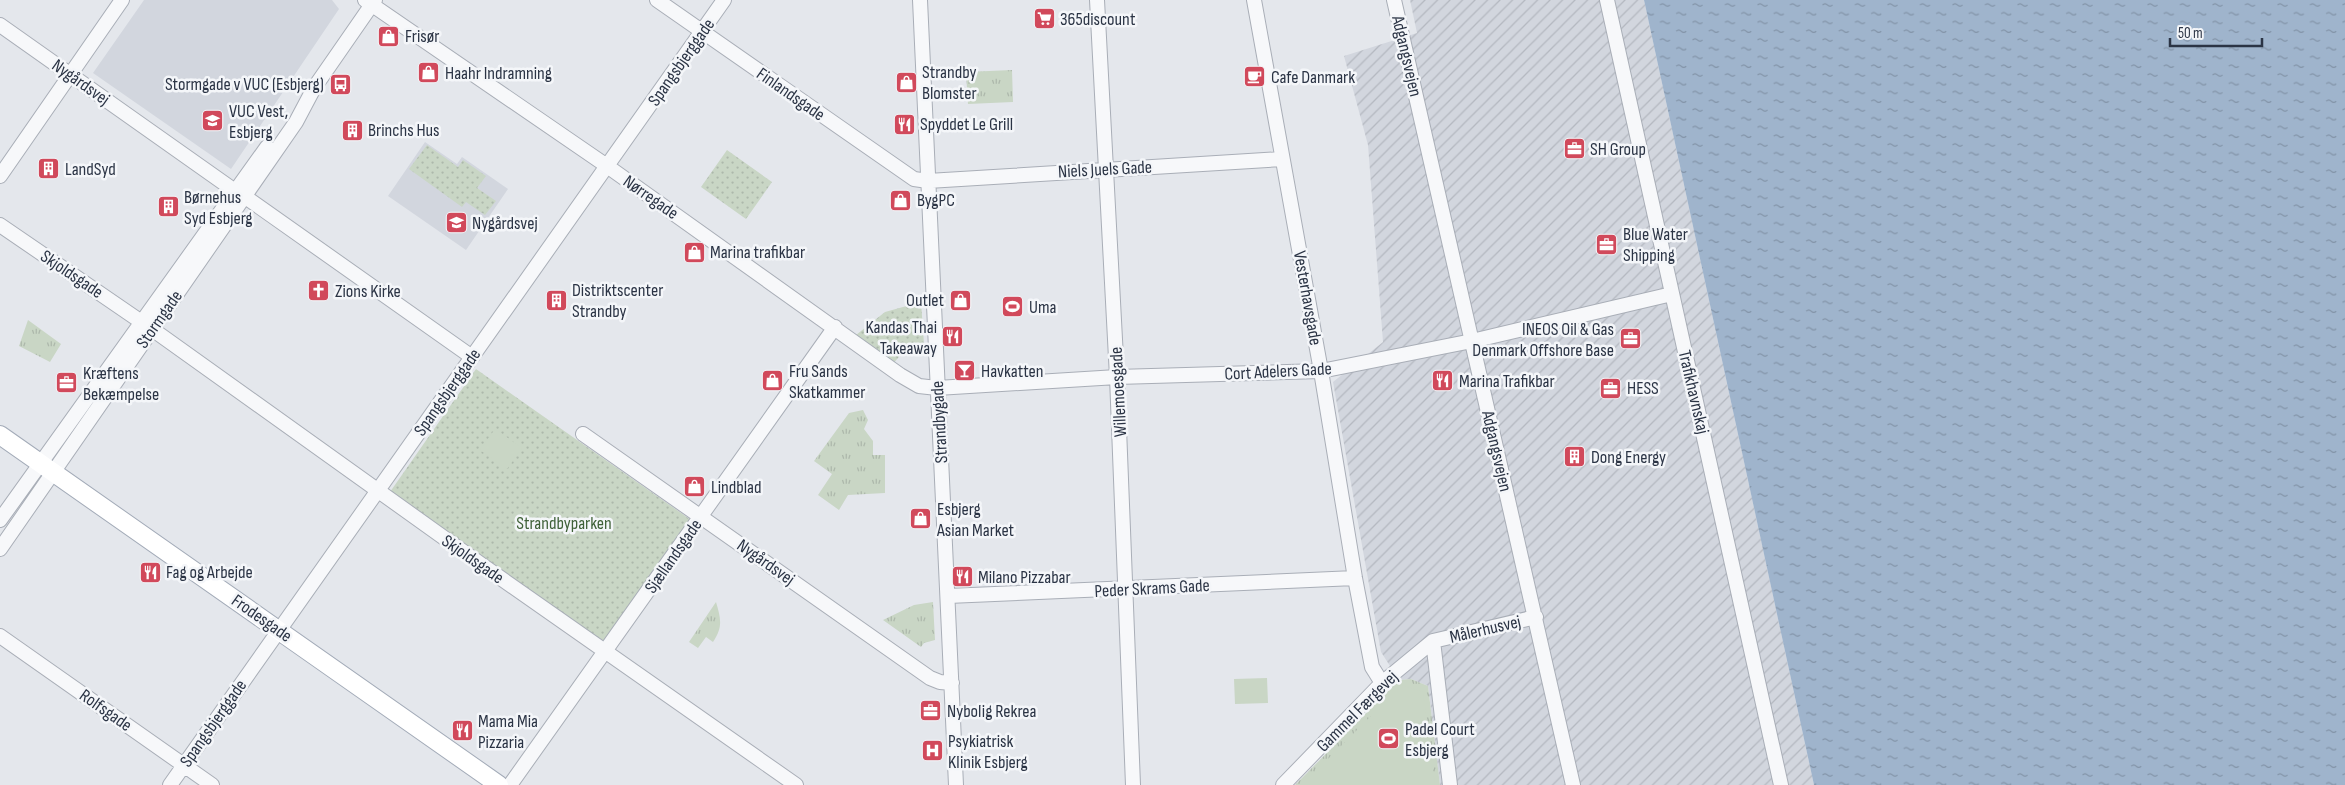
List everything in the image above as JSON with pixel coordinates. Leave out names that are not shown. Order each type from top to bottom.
[{"type":"main road","name":"Frodesgade","points":[[0,435],[499,785]]},
{"type":"street","points":[[0,176],[122,0]]},
{"type":"street","name":"Finlandsgade","points":[[657,0],[904,174],[914,179],[928,181]]},
{"type":"street","name":"Spangsbjerggade","points":[[170,785],[724,0]]},
{"type":"street","name":"Strandbygade","points":[[920,0],[956,785]]},
{"type":"street","name":"Willemoesgade","points":[[1097,0],[1118,377],[1133,785]]},
{"type":"street","name":"Vesterhavsgade","points":[[1254,0],[1322,371],[1355,578],[1372,666],[1382,683]]},
{"type":"street","name":"Adgangsvejen","points":[[1394,0],[1573,785]]},
{"type":"street","name":"Trafikhavnskaj","points":[[1608,0],[1781,785]]},
{"type":"street","name":"Stormgade","points":[[0,520],[46,467],[148,326],[240,194],[297,105],[314,88],[371,2]]},
{"type":"street","name":"Nørregade","points":[[371,2],[607,166],[900,375],[919,386],[937,388]]},
{"type":"street","name":"Nygårdsvej","points":[[0,25],[472,357]]},
{"type":"street","name":"Niels Juels Gade","points":[[928,181],[1282,159]]},
{"type":"street","name":"Skjoldsgade","points":[[0,225],[148,326],[377,491],[796,785]]},
{"type":"street","name":"Cort Adelers Gade","points":[[937,388],[1118,377],[1322,371],[1472,340],[1672,294]]},
{"type":"street","name":"Sjællandsgade","points":[[510,785],[835,327]]},
{"type":"street","name":"Nygårdsvej","points":[[584,434],[930,678],[952,683]]},
{"type":"street","name":"Stormgade","points":[[0,549],[46,467]]},
{"type":"street","name":"Peder Skrams Gade","points":[[948,596],[1355,578]]},
{"type":"street","name":"Målerhusvej","points":[[1433,641],[1536,617]]},
{"type":"street","name":"Rolfsgade","points":[[0,636],[212,785]]},
{"type":"street","points":[[1433,641],[1450,785]]},
{"type":"street","name":"Gammel Færgevej","points":[[1283,785],[1382,683],[1433,641]]},
{"type":"shaded area","name":"VUC Vest, Esbjerg","points":[[144,0],[332,0],[339,9],[231,169],[93,73]]},
{"type":"shaded area","points":[[1410,0],[1644,0],[1814,785],[1440,785],[1428,686],[1411,679],[1399,680],[1381,652],[1333,382],[1383,342],[1368,145],[1344,56],[1417,33]]},
{"type":"shaded area","name":"Nygårdsvej","points":[[425,142],[457,164],[462,157],[508,189],[466,250],[388,196]]},
{"type":"green space","points":[[1012,70],[1013,102],[968,104],[966,72]]},
{"type":"green space","points":[[427,145],[458,167],[463,160],[486,176],[477,188],[496,201],[485,215],[466,202],[462,207],[409,169]]},
{"type":"green space","points":[[727,150],[772,182],[746,219],[701,187]]},
{"type":"green space","points":[[921,302],[924,344],[902,353],[893,364],[856,335],[885,312]]},
{"type":"green space","points":[[28,320],[61,344],[50,362],[19,346]]},
{"type":"green space","name":"Strandbyparken","points":[[476,369],[691,520],[604,642],[390,492]]},
{"type":"green space","points":[[863,410],[868,420],[864,429],[873,441],[873,455],[885,455],[885,493],[848,495],[839,510],[818,495],[832,474],[814,461],[849,413]]},
{"type":"green space","points":[[495,429],[522,448],[507,469],[480,450]]},
{"type":"green space","points":[[716,602],[720,627],[713,642],[706,637],[698,648],[689,642]]},
{"type":"green space","points":[[933,602],[935,640],[924,643],[921,647],[883,620],[914,605]]},
{"type":"green space","points":[[1267,678],[1268,703],[1235,704],[1234,679]]},
{"type":"green space","name":"Padel Court Esbjerg","points":[[1411,679],[1428,686],[1440,785],[1295,785],[1399,680]]},
{"type":"green space","name":"Padel Court Esbjerg","points":[[1402,685],[1423,692],[1435,785],[1302,785]]},
{"type":"water","points":[[1644,0],[2345,0],[2345,785],[1814,785]]},
{"type":"place","name":"365discount","points":[[1044,19]]},
{"type":"place","name":"Frisør","points":[[389,36]]},
{"type":"place","name":"Haahr Indramning","points":[[429,73]]},
{"type":"place","name":"Cafe Danmark","points":[[1255,77]]},
{"type":"place","name":"Strandby Blomster","points":[[906,82]]},
{"type":"place","name":"Stormgade v VUC (Esbjerg)","points":[[340,84]]},
{"type":"place","name":"VUC Vest, Esbjerg","points":[[213,121]]},
{"type":"place","name":"Spyddet Le Grill","points":[[904,124]]},
{"type":"place","name":"Brinchs Hus","points":[[352,130]]},
{"type":"place","name":"SH Group","points":[[1574,149]]},
{"type":"place","name":"LandSyd","points":[[49,169]]},
{"type":"place","name":"BygPC","points":[[901,200]]},
{"type":"place","name":"Børnehus Syd Esbjerg","points":[[168,207]]},
{"type":"place","name":"Nygårdsvej","points":[[456,223]]},
{"type":"place","name":"Blue Water Shipping","points":[[1607,244]]},
{"type":"place","name":"Marina trafikbar","points":[[694,252]]},
{"type":"place","name":"Zions Kirke","points":[[319,291]]},
{"type":"place","name":"Distriktscenter Strandby","points":[[556,300]]},
{"type":"place","name":"Outlet","points":[[960,300]]},
{"type":"place","name":"Uma","points":[[1013,307]]},
{"type":"place","name":"Kandas Thai Takeaway","points":[[953,337]]},
{"type":"place","name":"INEOS Oil & Gas Denmark Offshore Base","points":[[1630,339]]},
{"type":"place","name":"Havkatten","points":[[965,371]]},
{"type":"place","name":"Fru Sands Skatkammer","points":[[773,381]]},
{"type":"place","name":"Marina Trafikbar","points":[[1443,381]]},
{"type":"place","name":"Kræftens Bekæmpelse","points":[[67,383]]},
{"type":"place","name":"HESS","points":[[1611,388]]},
{"type":"place","name":"Dong Energy","points":[[1575,457]]},
{"type":"place","name":"Lindblad","points":[[695,487]]},
{"type":"place","name":"Esbjerg Asian Market","points":[[921,519]]},
{"type":"place","name":"Fag og Arbejde","points":[[150,572]]},
{"type":"place","name":"Milano Pizzabar","points":[[962,577]]},
{"type":"place","name":"Nybolig Rekrea","points":[[931,711]]},
{"type":"place","name":"Mama Mia Pizzaria","points":[[462,731]]},
{"type":"place","name":"Padel Court Esbjerg","points":[[1389,739]]},
{"type":"place","name":"Psykiatrisk Klinik Esbjerg","points":[[932,751]]}]
